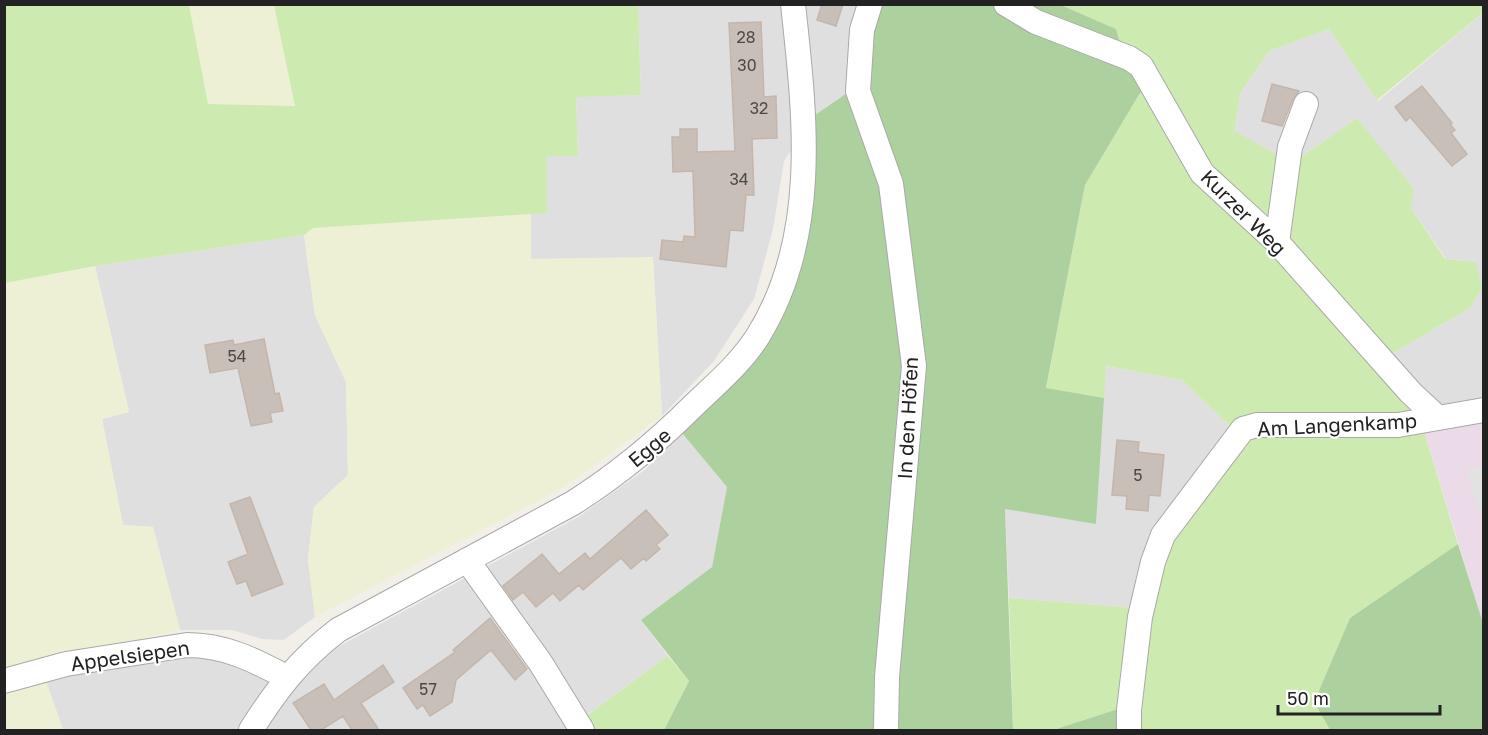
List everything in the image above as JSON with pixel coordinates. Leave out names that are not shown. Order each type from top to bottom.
[{"type":"street","name":"Egge","points":[[251,730],[286,677],[304,657],[338,630],[573,503],[640,456],[723,378],[758,337],[784,279],[795,239],[803,192],[805,123],[793,4]]},
{"type":"street","name":"In den Höfen","points":[[870,4],[862,30],[858,91],[891,184],[914,366],[887,677],[886,730]]},
{"type":"street","name":"Kurzer Weg","points":[[1006,4],[1036,22],[1129,58],[1141,66],[1202,173],[1277,242],[1411,393],[1438,417]]},
{"type":"street","points":[[1277,242],[1290,147],[1306,104]]},
{"type":"street","points":[[1438,417],[1484,410]]},
{"type":"street","name":"Am Langenkamp","points":[[1130,730],[1129,710],[1140,617],[1153,562],[1163,535],[1243,429],[1257,425],[1398,425],[1438,417]]},
{"type":"street","points":[[467,560],[540,662],[582,730]]},
{"type":"street","name":"Appelsiepen","points":[[4,681],[66,664],[187,645],[207,645],[228,649],[286,677]]},
{"type":"shaded area","points":[[638,5],[860,5],[850,91],[815,115],[784,161],[773,229],[754,299],[714,361],[662,416],[653,258],[531,259],[531,213],[547,212],[547,156],[578,156],[576,96],[641,95]]},
{"type":"shaded area","points":[[1483,13],[1483,402],[1444,411],[1388,356],[1470,308],[1476,262],[1446,259],[1411,208],[1357,118],[1291,164],[1235,132],[1240,93],[1269,51],[1329,29],[1378,101]]},
{"type":"shaded area","points":[[304,235],[315,315],[346,382],[348,475],[314,507],[308,559],[315,617],[284,640],[262,639],[232,630],[180,630],[153,527],[123,525],[102,419],[129,412],[95,266]]},
{"type":"shaded area","points":[[1105,366],[1182,380],[1233,429],[1135,608],[1009,598],[1005,509],[1096,523]]},
{"type":"shaded area","points":[[1483,415],[1483,623],[1422,425]]},
{"type":"shaded area","points":[[682,433],[727,487],[712,567],[641,620],[668,656],[573,725],[575,730],[63,730],[45,678],[183,656],[207,656],[235,664],[286,691],[321,656],[580,516],[646,469]]},
{"type":"shaded area","points":[[1484,465],[1483,523],[1467,471]]},
{"type":"green space","points":[[5,4],[189,5],[208,104],[295,106],[274,5],[638,5],[641,95],[576,97],[578,156],[547,156],[547,213],[313,228],[304,235],[95,266],[5,283]]},
{"type":"green space","points":[[1483,4],[1484,12],[1377,100],[1329,29],[1269,51],[1240,93],[1235,131],[1284,159],[1275,233],[1208,171],[1122,49],[1116,29],[1061,5]]},
{"type":"green space","points":[[189,5],[274,5],[296,106],[208,104]]},
{"type":"green space","points":[[879,5],[1061,5],[1116,29],[1122,49],[1146,83],[1085,185],[1046,388],[1104,398],[1096,524],[1005,509],[1013,730],[664,730],[689,681],[641,620],[712,567],[727,487],[682,433],[751,362],[815,158],[815,115],[850,91]]},
{"type":"green space","points":[[1146,83],[1250,227],[1424,415],[1233,429],[1182,380],[1106,366],[1104,398],[1046,389],[1085,185]]},
{"type":"green space","points":[[1357,118],[1414,189],[1411,208],[1445,259],[1476,262],[1482,288],[1470,308],[1388,356],[1284,240],[1291,164]]},
{"type":"green space","points":[[531,213],[531,259],[653,257],[662,416],[566,486],[315,617],[308,559],[314,507],[348,475],[346,382],[315,315],[304,235],[313,228]]},
{"type":"green space","points":[[95,266],[129,412],[102,419],[123,525],[153,527],[180,630],[66,656],[5,674],[5,283]]},
{"type":"green space","points":[[1422,425],[1458,544],[1350,618],[1314,702],[1330,730],[1135,730],[1149,611],[1170,537],[1246,435]]},
{"type":"green space","points":[[1458,544],[1483,623],[1483,730],[1330,730],[1314,702],[1350,618]]},
{"type":"green space","points":[[1009,598],[1135,608],[1124,707],[1053,730],[1013,730]]},
{"type":"green space","points":[[668,656],[689,681],[664,730],[575,730],[572,726]]},
{"type":"green space","points":[[45,678],[63,730],[5,730],[5,690]]},
{"type":"green space","points":[[1124,707],[1125,730],[1053,730]]},
{"type":"building","points":[[822,4],[843,4],[836,26],[817,20]]},
{"type":"building","points":[[761,22],[764,97],[776,96],[777,138],[752,139],[754,195],[746,195],[743,231],[730,230],[726,267],[660,259],[662,240],[683,242],[684,236],[695,237],[693,171],[673,172],[672,137],[680,137],[680,129],[697,129],[697,152],[735,151],[729,23]]},
{"type":"building","points":[[1272,84],[1299,91],[1293,99],[1282,126],[1262,121]]},
{"type":"building","points":[[1422,86],[1452,123],[1450,124],[1455,130],[1451,133],[1467,154],[1452,166],[1410,117],[1406,121],[1395,107]]},
{"type":"building","points":[[264,339],[275,394],[279,393],[283,411],[270,413],[272,422],[251,426],[238,368],[210,373],[205,345],[233,340],[234,345]]},
{"type":"building","points":[[1117,440],[1139,442],[1138,452],[1164,455],[1160,496],[1149,495],[1148,511],[1126,509],[1127,496],[1112,495]]},
{"type":"building","points":[[250,497],[283,584],[252,596],[246,581],[237,584],[228,562],[248,554],[230,504]]},
{"type":"building","points":[[646,510],[668,535],[656,545],[660,549],[646,561],[644,558],[631,569],[621,558],[583,590],[579,585],[560,601],[553,593],[536,607],[523,592],[513,600],[503,586],[542,554],[559,574],[585,553],[590,559]]},
{"type":"building","points":[[490,618],[527,669],[515,680],[491,650],[456,680],[452,702],[430,716],[423,705],[417,709],[403,688],[455,652],[453,650]]},
{"type":"building","points":[[383,665],[394,682],[361,703],[379,730],[352,730],[343,716],[321,730],[311,730],[293,703],[324,684],[334,700]]}]
